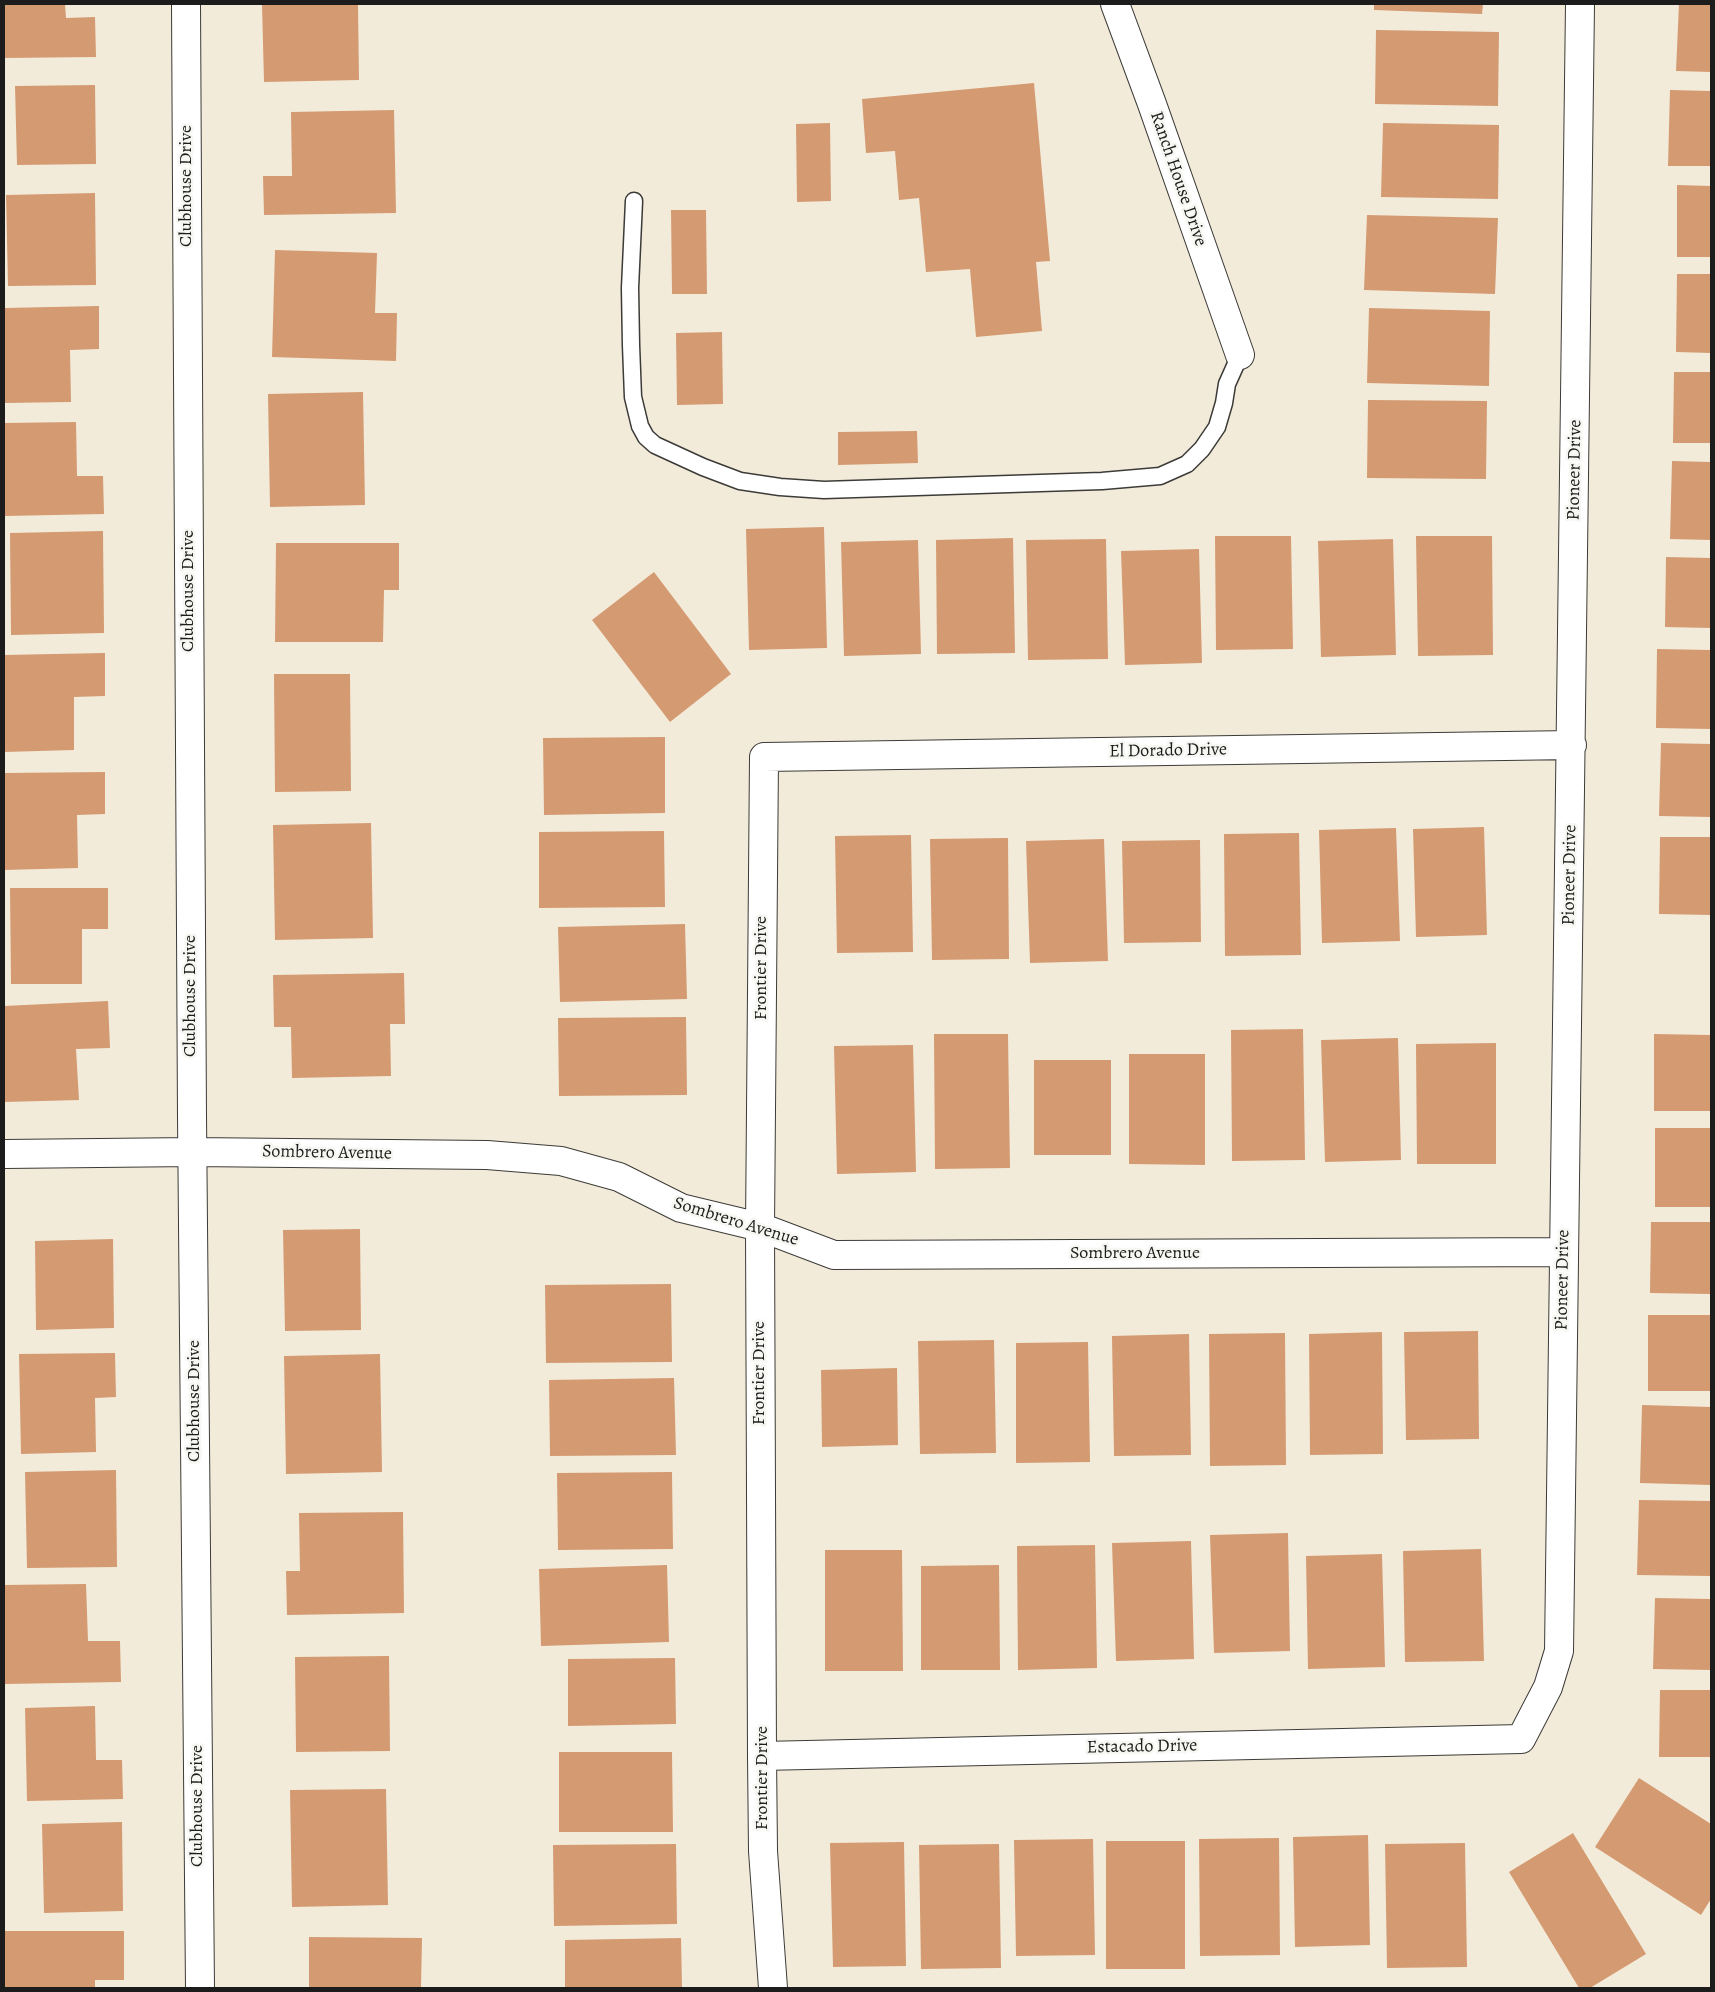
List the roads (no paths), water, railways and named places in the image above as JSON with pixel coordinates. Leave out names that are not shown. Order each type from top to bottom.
[{"type":"street","name":"Clubhouse Drive","points":[[186,4],[200,1988]]},
{"type":"street","name":"Ranch House Drive","points":[[1115,4],[1240,355]]},
{"type":"street","name":"Pioneer Drive","points":[[1521,1738],[1548,1687],[1559,1651],[1580,4]]},
{"type":"street","name":"El Dorado Drive","points":[[764,757],[1572,745]]},
{"type":"street","name":"Frontier Drive","points":[[764,757],[760,1227],[762,1756],[763,1851],[773,1988]]},
{"type":"street","name":"Sombrero Avenue","points":[[4,1154],[193,1152],[487,1155],[561,1161],[619,1177],[681,1208],[760,1227],[834,1255],[1564,1252]]},
{"type":"street","name":"Estacado Drive","points":[[762,1756],[1521,1738]]},
{"type":"lane","points":[[634,201],[630,288],[630,345],[633,396],[640,426],[646,437],[655,445],[703,467],[740,481],[780,487],[824,490],[1102,481],[1160,476],[1187,464],[1202,449],[1217,427],[1227,384],[1240,355]]}]
